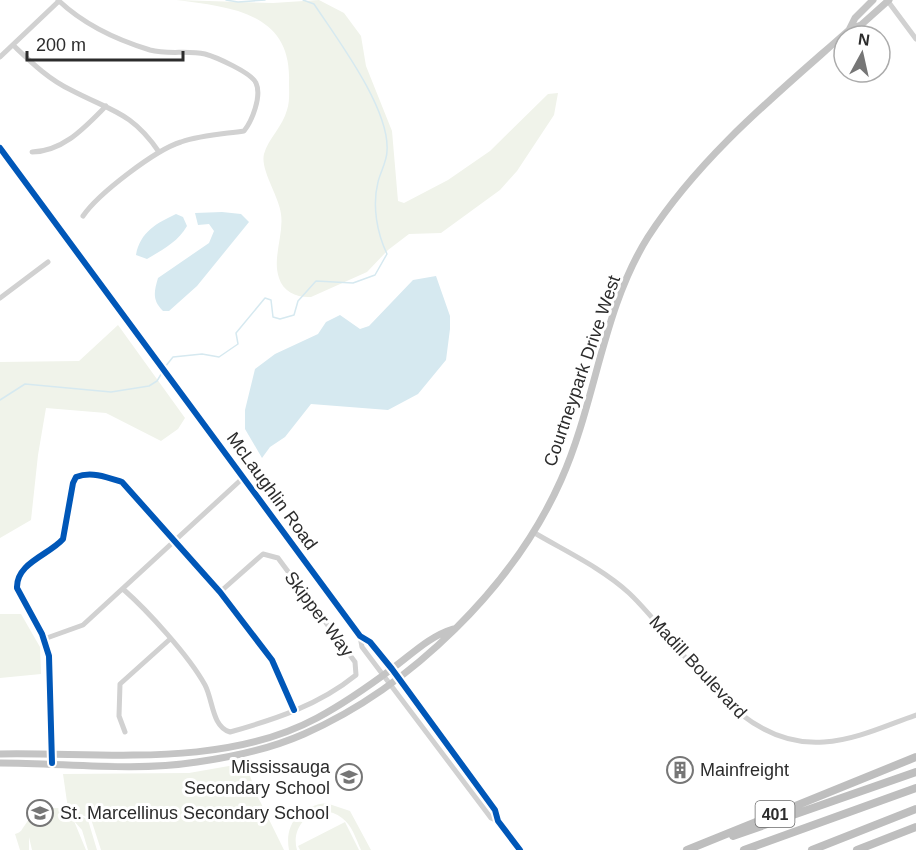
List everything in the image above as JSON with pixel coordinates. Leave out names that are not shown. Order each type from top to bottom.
[{"type":"highway","name":"401","points":[[689,850],[916,757]]},
{"type":"highway","points":[[689,850],[916,772]]},
{"type":"highway","name":"401","points":[[744,850],[916,788]]},
{"type":"highway","points":[[812,850],[916,809]]},
{"type":"highway","points":[[857,850],[916,827]]},
{"type":"main road","name":"Courtneypark Drive West","points":[[852,24],[873,0]]},
{"type":"main road","name":"Courtneypark Drive West","points":[[863,24],[888,0]]},
{"type":"main road","name":"Courtneypark Drive West","points":[[0,763],[157,766],[238,755],[303,735],[341,715],[390,683],[445,641],[453,629],[484,598],[533,532],[561,482],[576,443],[605,341],[624,286],[647,239],[676,198],[728,140],[832,45]]},
{"type":"main road","name":"Courtneypark Drive West","points":[[0,754],[159,756],[236,745],[282,733],[316,718],[384,675],[439,633],[453,629]]},
{"type":"main road","points":[[236,745],[238,755]]},
{"type":"street","points":[[888,0],[916,39]]},
{"type":"street","points":[[0,57],[59,1],[78,18],[127,42],[153,51],[206,54],[232,66],[256,84],[258,94],[250,124],[244,131],[179,142],[159,152],[94,200],[82,216]]},
{"type":"street","points":[[13,45],[44,74],[137,124],[159,152]]},
{"type":"street","points":[[32,152],[48,152],[62,145],[106,106]]},
{"type":"street","name":"McLaughlin Road","points":[[0,148],[360,636],[370,642],[398,677],[495,810],[498,821],[520,850]]},
{"type":"street","points":[[0,298],[48,262]]},
{"type":"street","points":[[52,763],[49,656],[44,639],[17,588],[17,580],[26,566],[63,539],[76,477],[83,474],[100,475],[122,482],[220,592],[272,660],[294,710]]},
{"type":"street","points":[[44,639],[83,625],[244,477]]},
{"type":"street","name":"Madill Boulevard","points":[[533,532],[619,584],[737,713],[762,730],[785,739],[823,743],[848,738],[916,715]]},
{"type":"street","name":"Skipper Way","points":[[123,589],[170,640],[204,683],[218,723],[223,730],[230,732],[276,719],[329,696],[356,675],[356,662],[278,558],[263,554],[220,592]]},
{"type":"street","name":"McLaughlin Road","points":[[360,636],[362,647],[490,818],[498,821]]},
{"type":"street","points":[[125,732],[119,716],[120,684],[170,640]]},
{"type":"shaded area","points":[[176,0],[273,3],[319,0],[344,13],[361,36],[366,66],[392,131],[398,201],[404,203],[448,180],[490,151],[548,94],[558,93],[554,115],[517,171],[500,190],[441,233],[409,234],[388,250],[367,272],[311,297],[296,295],[284,287],[277,270],[281,214],[264,160],[266,148],[282,122],[289,103],[287,59],[280,41],[269,27],[254,17],[217,6]]},
{"type":"shaded area","points":[[195,213],[241,214],[249,222],[197,286],[169,311],[163,311],[155,296],[158,278],[209,243],[214,231],[209,224],[198,225]]},
{"type":"shaded area","points":[[176,214],[183,217],[187,226],[179,237],[147,259],[136,255],[145,234]]},
{"type":"shaded area","points":[[436,276],[450,316],[446,360],[418,394],[388,410],[311,404],[285,437],[270,447],[262,458],[245,429],[245,410],[255,369],[275,354],[318,334],[326,322],[340,315],[360,329],[369,326],[413,280]]},
{"type":"shaded area","points":[[118,325],[185,418],[178,429],[161,441],[106,413],[46,408],[31,520],[0,538],[0,362],[79,361]]},
{"type":"shaded area","points":[[0,614],[21,614],[40,647],[41,674],[0,678]]},
{"type":"shaded area","points":[[246,763],[255,791],[284,850],[101,850],[91,819],[77,813],[88,820],[97,850],[88,850],[82,830],[74,821],[86,850],[32,850],[29,837],[29,850],[20,850],[15,834],[21,831],[33,815],[49,809],[68,809],[63,774],[189,773]]},
{"type":"shaded area","points":[[326,803],[350,811],[371,850],[361,850],[348,824],[333,813],[324,811],[308,817],[302,823],[297,831],[297,850],[289,850],[289,832],[296,818],[309,808]]},
{"type":"shaded area","points":[[345,822],[359,850],[300,850],[298,846]]},
{"type":"waterway","points":[[226,0],[238,2],[265,0]]},
{"type":"waterway","points":[[165,367],[173,357],[202,354],[219,357],[238,344],[236,333],[265,298],[271,300],[273,317],[280,319],[294,315],[298,301],[316,281],[353,283],[375,275],[387,254],[378,228],[376,210],[376,191],[387,151],[386,134],[380,115],[361,75],[336,36],[314,4],[303,0]]},
{"type":"waterway","points":[[0,400],[25,384],[111,392],[149,386],[157,381],[163,371]]},
{"type":"cycle path","points":[[0,148],[360,636],[370,642],[392,669],[495,810],[498,821],[520,850]]},
{"type":"cycle path","points":[[52,763],[49,656],[42,634],[17,588],[18,579],[27,566],[63,539],[73,483],[76,477],[82,475],[99,475],[122,482],[220,592],[272,660],[294,710]]},
{"type":"place","name":"Mainfreight","points":[[680,770]]},
{"type":"place","name":"Mississauga Secondary School","points":[[349,777]]},
{"type":"place","name":"St. Marcellinus Secondary School","points":[[40,813]]}]
